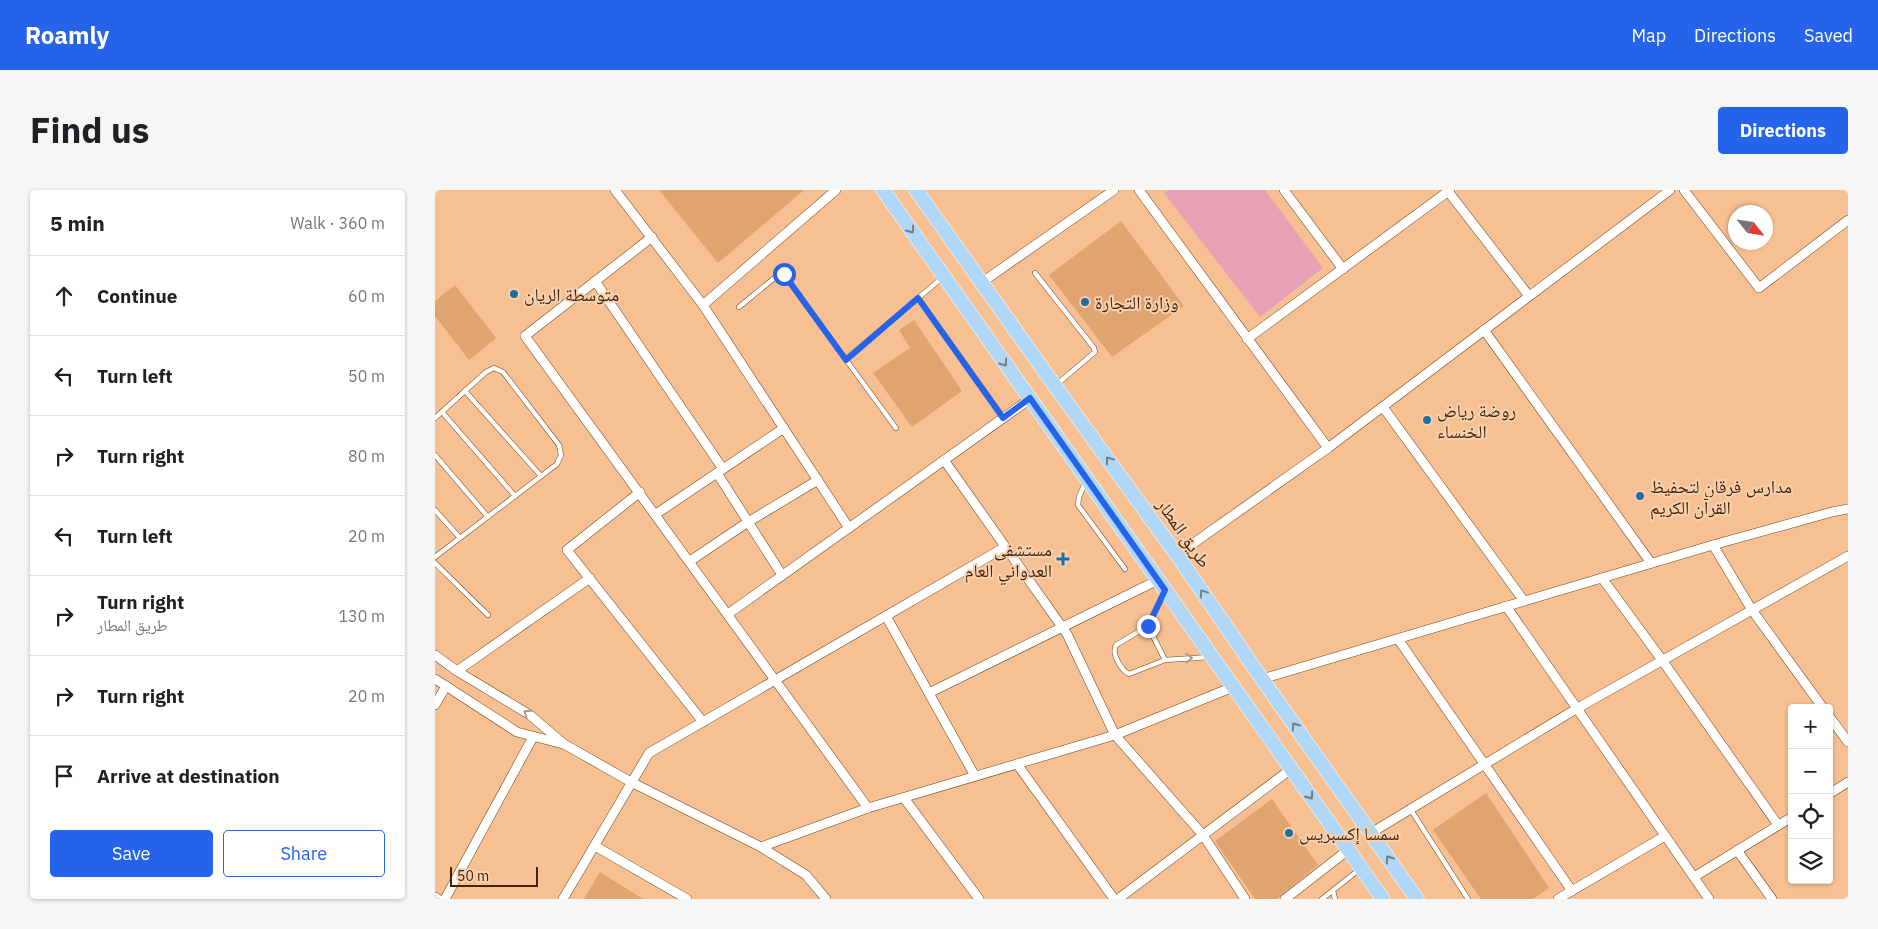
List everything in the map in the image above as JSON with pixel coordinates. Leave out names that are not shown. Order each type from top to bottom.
[{"type":"main road","points":[[883,190],[1383,899]]},
{"type":"main road","name":"طريق المطار","points":[[917,190],[981,283],[1177,555],[1417,899]]},
{"type":"street","points":[[615,190],[703,304],[849,528]]},
{"type":"street","points":[[703,304],[835,190]]},
{"type":"street","points":[[981,283],[1114,190]]},
{"type":"street","points":[[1140,190],[1247,340],[1328,448]]},
{"type":"street","points":[[1284,190],[1343,269]]},
{"type":"street","points":[[1247,340],[1449,190],[1529,296]]},
{"type":"street","points":[[1177,555],[1328,448],[1670,190]]},
{"type":"street","points":[[1684,190],[1759,288],[1848,220]]},
{"type":"street","points":[[651,237],[525,336],[869,808]]},
{"type":"street","points":[[595,281],[720,471],[748,522],[782,576]]},
{"type":"street","points":[[1484,330],[1651,563]]},
{"type":"street","points":[[728,614],[1030,398]]},
{"type":"street","points":[[1383,407],[1524,601]]},
{"type":"street","points":[[656,514],[783,428]]},
{"type":"street","points":[[944,460],[1063,628],[1115,735],[1203,835],[1245,899]]},
{"type":"street","points":[[690,561],[748,522],[817,480]]},
{"type":"street","points":[[640,492],[567,550],[703,722]]},
{"type":"street","points":[[1262,679],[1713,544],[1832,512],[1848,510]]},
{"type":"street","points":[[1713,544],[1752,610],[1820,704]]},
{"type":"street","points":[[563,899],[649,753],[1005,547]]},
{"type":"street","points":[[1371,833],[1576,709],[1847,558]]},
{"type":"street","points":[[457,671],[590,578]]},
{"type":"street","points":[[1602,578],[1778,825]]},
{"type":"street","points":[[929,693],[1063,628],[1162,585]]},
{"type":"street","points":[[1506,606],[1709,899]]},
{"type":"street","points":[[886,616],[975,776]]},
{"type":"street","points":[[1398,639],[1572,891]]},
{"type":"street","points":[[435,655],[457,671],[530,715],[564,744],[631,782],[761,847],[806,875],[826,899]]},
{"type":"street","points":[[435,679],[517,732],[564,744]]},
{"type":"street","points":[[435,705],[446,686]]},
{"type":"street","points":[[761,847],[869,808],[1115,735],[1233,687]]},
{"type":"street","points":[[1833,721],[1848,742]]},
{"type":"street","points":[[445,899],[533,737]]},
{"type":"street","points":[[1017,764],[1116,899],[1291,769]]},
{"type":"street","points":[[1833,791],[1848,782]]},
{"type":"street","points":[[904,798],[979,899]]},
{"type":"street","points":[[1694,876],[1788,819]]},
{"type":"street","points":[[1558,899],[1665,836]]},
{"type":"street","points":[[595,846],[687,899]]},
{"type":"street","points":[[1285,899],[1348,850]]},
{"type":"street","points":[[1737,850],[1772,899]]},
{"type":"lane","points":[[1035,273],[1095,352],[1055,386]]},
{"type":"lane","points":[[739,307],[778,275],[784,274],[896,428]]},
{"type":"lane","points":[[846,360],[944,276]]},
{"type":"lane","points":[[918,298],[1003,418]]},
{"type":"lane","points":[[435,418],[486,372],[494,368],[503,372],[559,445],[561,455],[557,464],[435,557]]},
{"type":"lane","points":[[465,391],[541,476]]},
{"type":"lane","points":[[442,412],[515,496]]},
{"type":"lane","points":[[435,455],[488,517]]},
{"type":"lane","points":[[1087,480],[1079,496],[1078,505],[1125,569]]},
{"type":"lane","points":[[435,510],[460,538]]},
{"type":"lane","points":[[435,563],[488,615]]},
{"type":"lane","points":[[1162,585],[1148,626],[1116,645],[1114,649],[1114,653],[1125,672],[1129,674],[1165,660],[1212,657]]},
{"type":"lane","points":[[1148,626],[1165,660]]},
{"type":"lane","points":[[1410,809],[1468,899]]},
{"type":"lane","points":[[1322,899],[1361,868]]},
{"type":"lane","points":[[1333,891],[1335,899]]},
{"type":"shaded area","points":[[1169,190],[1265,190],[1323,268],[1260,317],[1164,193]]},
{"type":"building","points":[[659,190],[804,190],[718,263]]},
{"type":"building","points":[[1121,221],[1184,306],[1112,357],[1049,275]]},
{"type":"building","points":[[455,285],[496,338],[469,360],[435,316],[435,301]]},
{"type":"building","points":[[914,320],[962,391],[912,427],[873,373],[910,348],[899,330]]},
{"type":"building","points":[[1486,793],[1549,888],[1533,899],[1481,899],[1433,830]]},
{"type":"building","points":[[1272,799],[1318,865],[1277,899],[1255,899],[1215,841]]},
{"type":"building","points":[[600,872],[643,899],[584,899]]},
{"type":"place","name":"متوسطة الريان","points":[[514,294]]},
{"type":"place","name":"وزارة التجارة","points":[[1085,302]]},
{"type":"place","name":"روضة رياض الخنساء","points":[[1427,420]]},
{"type":"place","name":"مدارس فرقان لتحفيظ القرآن الكريم","points":[[1640,496]]},
{"type":"place","name":"مستشفى العدواني العام","points":[[1063,559]]},
{"type":"place","name":"سمسا إكسبريس","points":[[1289,833]]},
{"type":"route","points":[[784,274],[846,360],[918,298],[1003,418],[1030,398],[1165,590],[1148,626]]}]
